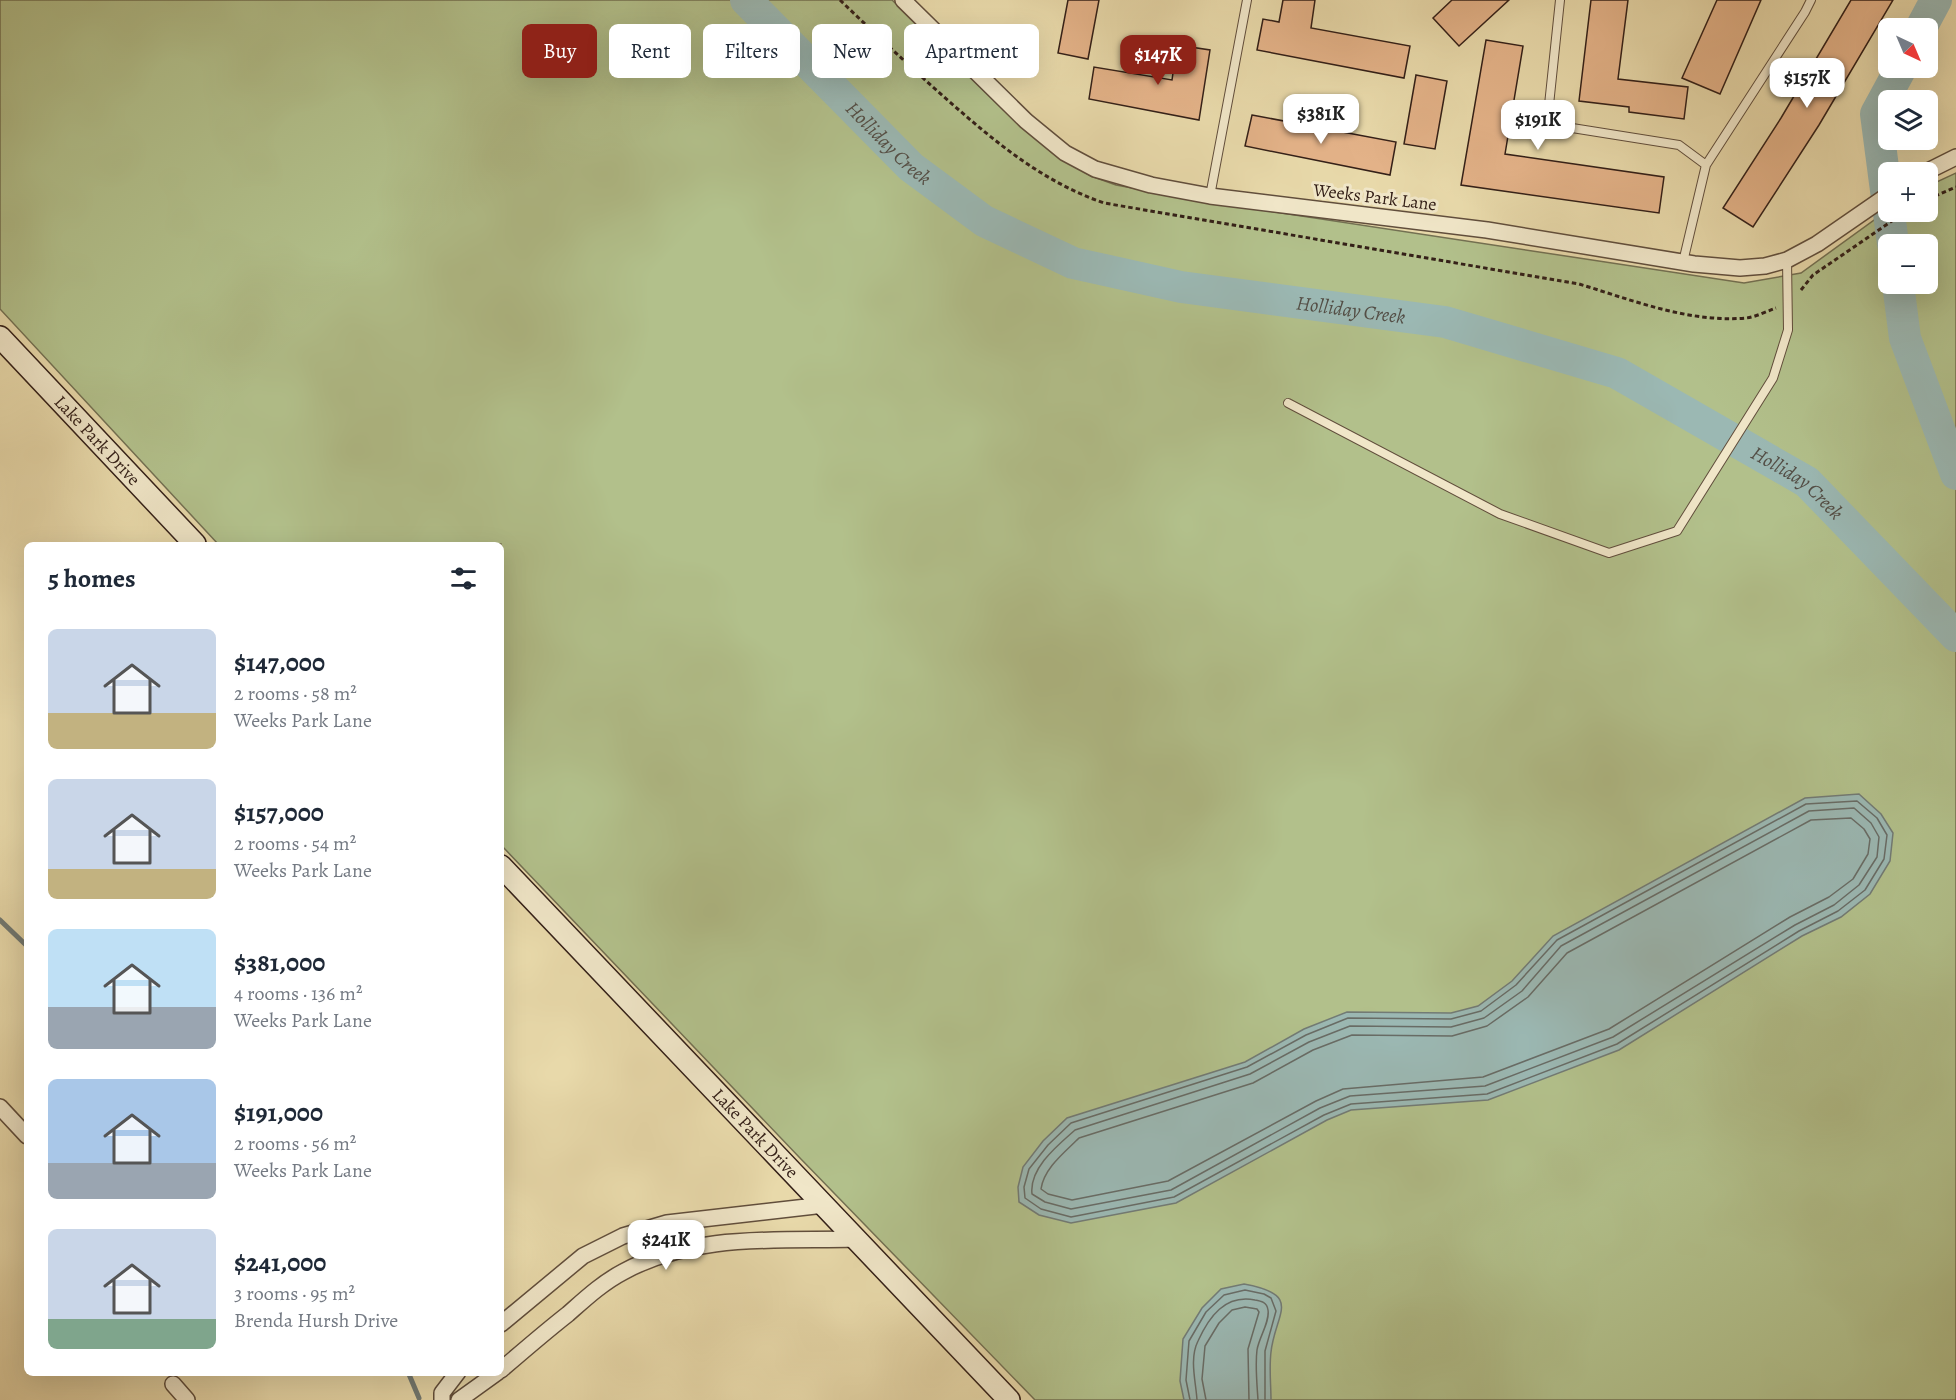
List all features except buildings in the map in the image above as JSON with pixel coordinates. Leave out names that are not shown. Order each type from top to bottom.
[{"type":"street","name":"Weeks Park Lane","points":[[903,0],[1026,121],[1065,153],[1095,169],[1121,177],[1210,196],[1487,230],[1683,262],[1740,268],[1765,267],[1787,260],[1817,244],[1878,202]]},
{"type":"street","points":[[1938,166],[1956,157]]},
{"type":"street","name":"Lake Park Drive","points":[[0,337],[193,542]]},
{"type":"street","name":"Lake Park Drive","points":[[504,869],[1009,1400]]},
{"type":"street","points":[[0,1107],[24,1133]]},
{"type":"street","points":[[504,1322],[583,1256],[623,1236],[667,1223],[824,1205]]},
{"type":"street","points":[[504,1367],[597,1289],[651,1258],[688,1247],[728,1242],[856,1239]]},
{"type":"street","points":[[442,1400],[442,1393],[455,1376]]},
{"type":"street","points":[[459,1400],[492,1376]]},
{"type":"street","points":[[173,1384],[187,1400]]},
{"type":"lane","points":[[1210,196],[1247,0]]},
{"type":"lane","points":[[1560,0],[1546,124],[1679,145],[1706,165]]},
{"type":"lane","points":[[1683,262],[1706,165],[1811,0]]},
{"type":"lane","points":[[1288,403],[1500,514],[1609,553],[1677,531],[1773,378],[1788,330],[1787,260]]},
{"type":"path","points":[[1938,195],[1956,187]]},
{"type":"path","points":[[1844,253],[1890,222]]},
{"type":"green space","points":[[0,0],[892,0],[917,24],[904,24],[904,78],[974,78],[1051,152],[1091,176],[1116,185],[1209,202],[1744,283],[1801,273],[1878,217],[1878,222],[1938,222],[1938,181],[1956,173],[1956,1400],[1035,1400],[504,848],[504,542],[216,542],[0,309]]},
{"type":"water","points":[[1859,794],[1881,814],[1893,833],[1890,861],[1870,894],[1841,917],[1802,936],[1619,1050],[1488,1100],[1351,1110],[1327,1120],[1176,1203],[1071,1223],[1039,1215],[1019,1202],[1018,1187],[1023,1167],[1043,1141],[1067,1118],[1245,1062],[1304,1029],[1347,1012],[1451,1013],[1478,1006],[1512,981],[1553,936],[1805,798]]},
{"type":"water","points":[[1244,1284],[1263,1288],[1274,1294],[1280,1300],[1282,1308],[1270,1358],[1271,1400],[1184,1400],[1180,1381],[1183,1339],[1202,1308],[1221,1289]]},
{"type":"waterway","name":"Holliday Creek","points":[[746,0],[911,167],[984,221],[1073,263],[1181,287],[1445,322],[1617,373],[1807,482],[1956,636]]},
{"type":"waterway","points":[[1926,18],[1936,0]]},
{"type":"waterway","points":[[1892,234],[1876,114],[1896,78]]},
{"type":"waterway","points":[[1899,294],[1905,338],[1956,474]]},
{"type":"waterway","points":[[0,920],[24,943]]},
{"type":"waterway","points":[[410,1376],[419,1398]]}]
